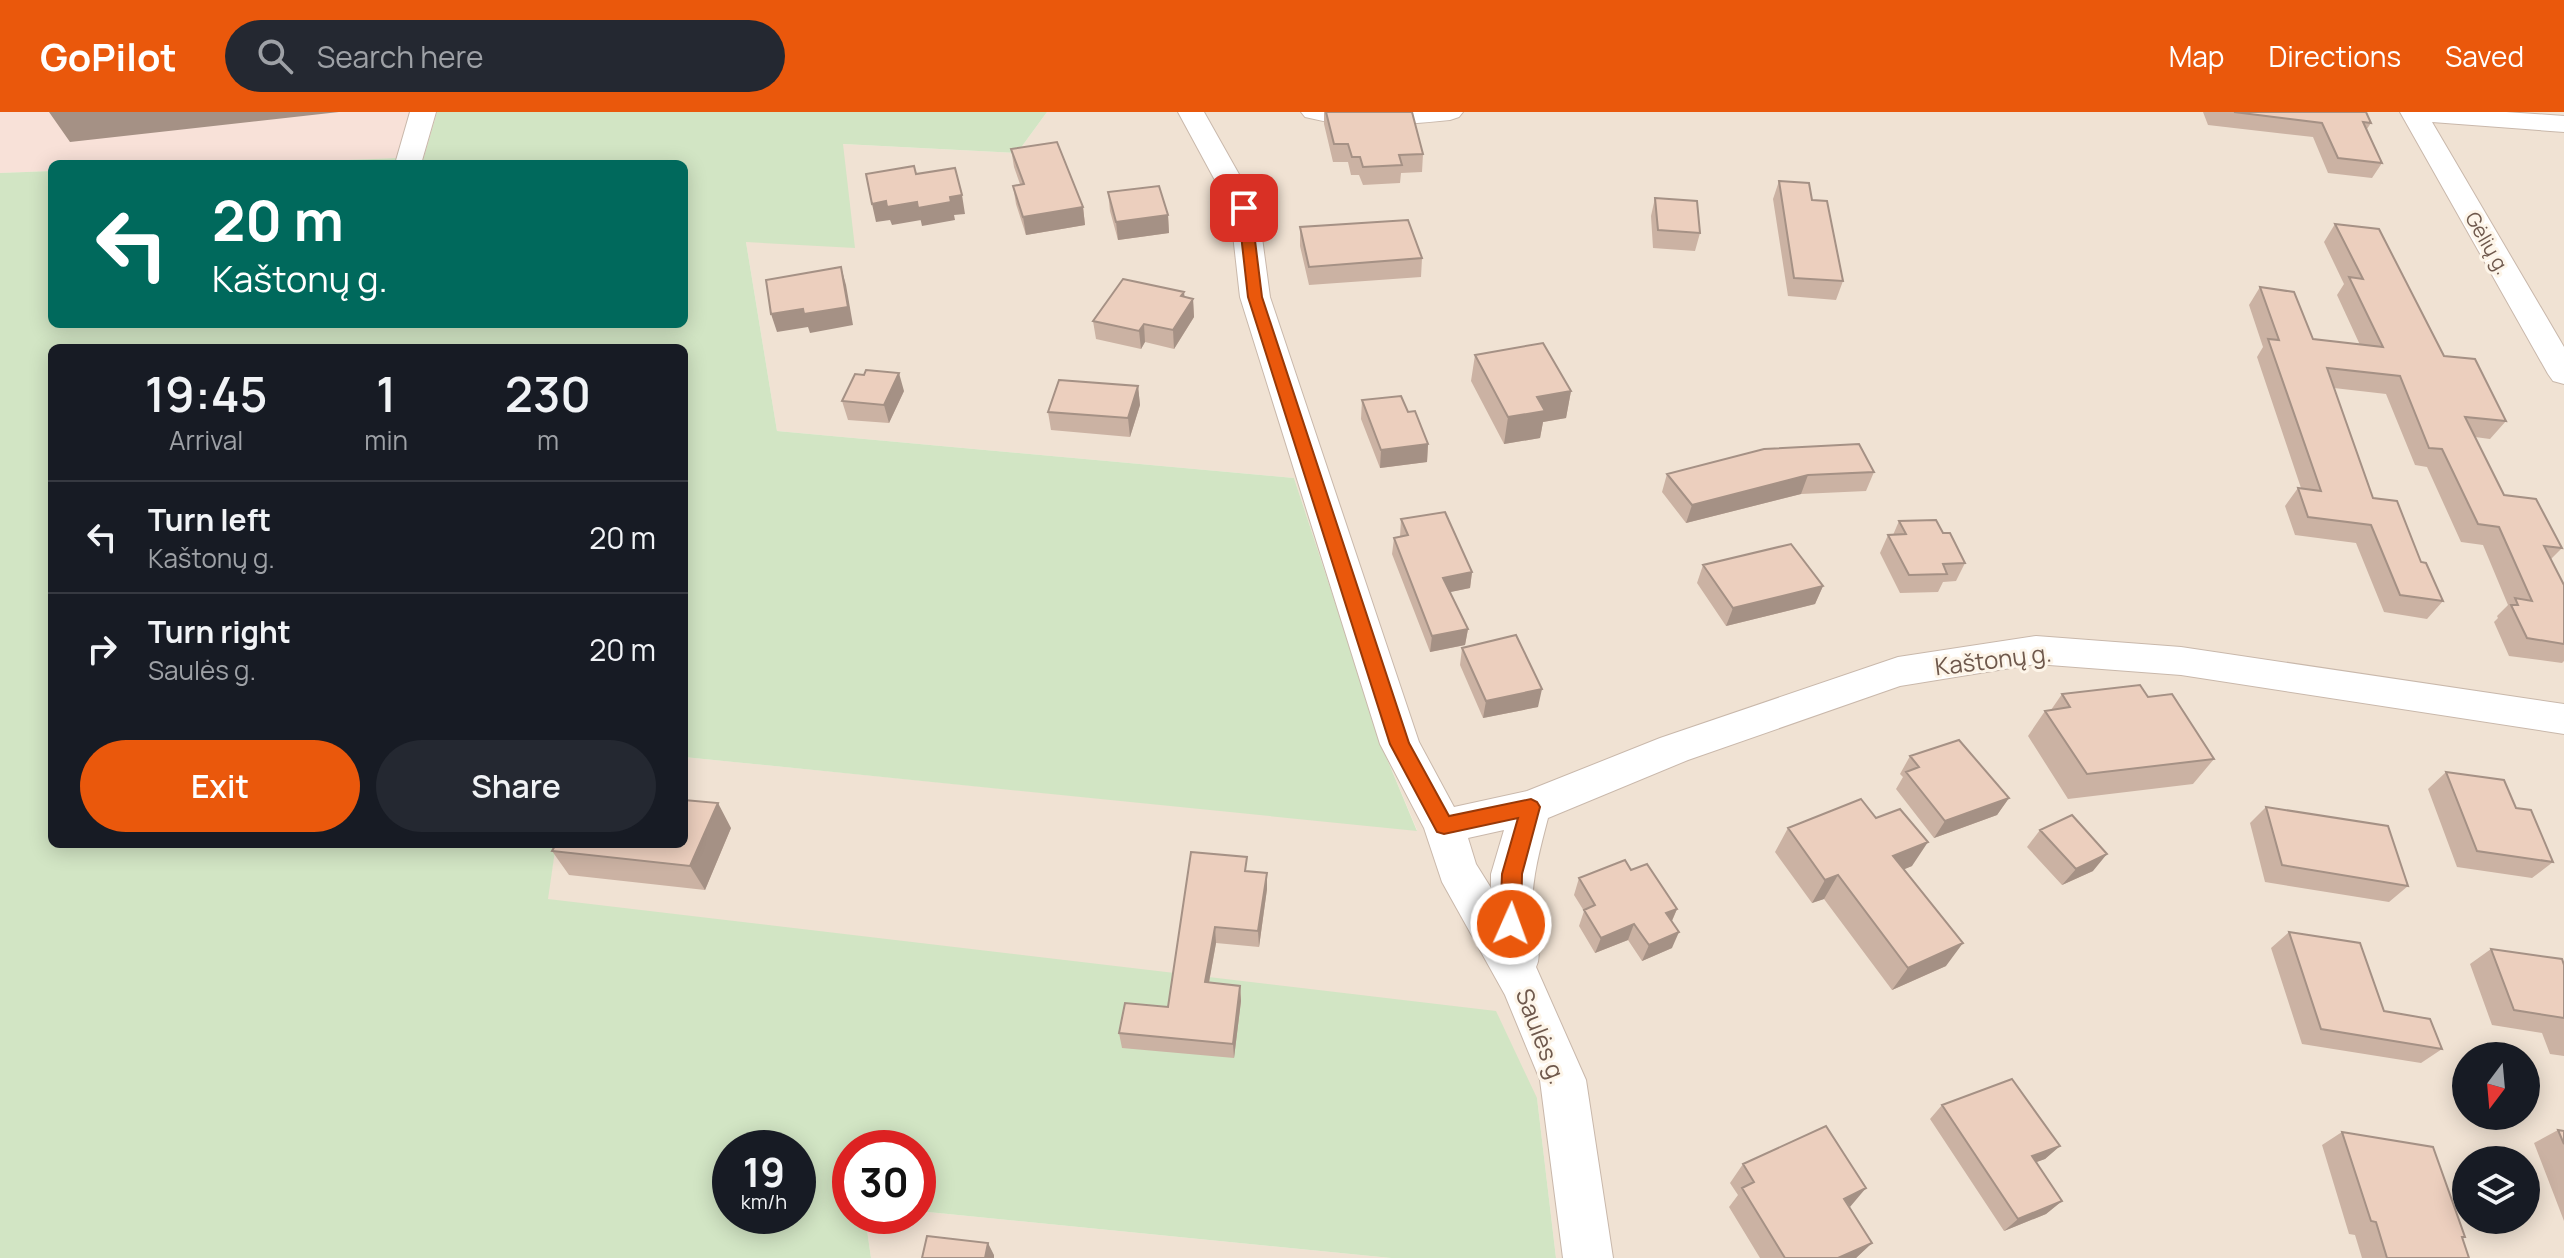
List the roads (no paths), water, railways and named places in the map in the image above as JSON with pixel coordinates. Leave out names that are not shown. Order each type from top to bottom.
[{"type":"street","points":[[409,160],[423,112]]},
{"type":"street","name":"Saulės g.","points":[[1191,112],[1244,208],[1255,297],[1400,744],[1444,826],[1457,869],[1523,985],[1563,1080],[1588,1258]]},
{"type":"street","points":[[1314,112],[1366,120],[1450,112]]},
{"type":"street","points":[[2414,112],[2564,124]]},
{"type":"street","name":"Gėlių g.","points":[[2414,112],[2564,374]]},
{"type":"street","name":"Kaštonų g.","points":[[1444,826],[1531,807],[1674,749],[1898,672],[2036,650],[2181,661],[2564,719]]},
{"type":"street","points":[[1523,985],[1511,924],[1512,874],[1531,807]]}]
